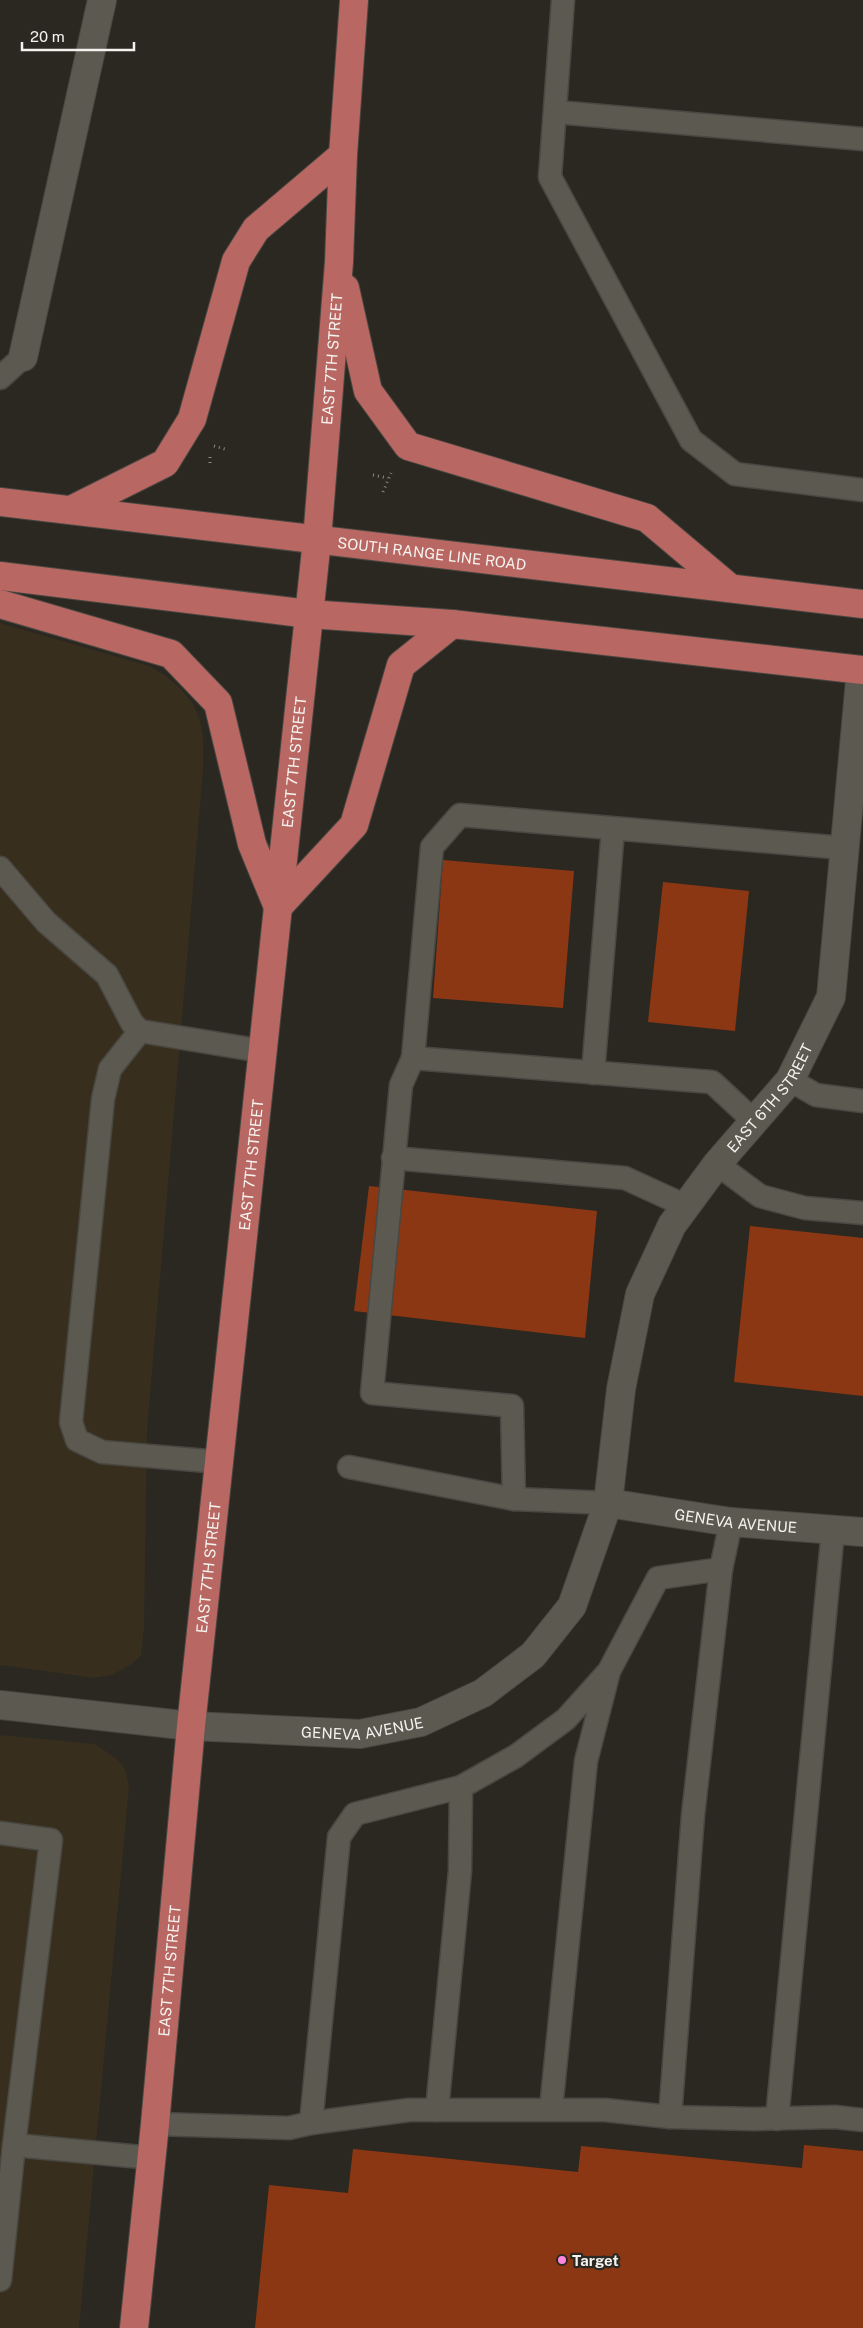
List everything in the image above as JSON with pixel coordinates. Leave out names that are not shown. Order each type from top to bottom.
[{"type":"main road","name":"EAST 7TH STREET","points":[[134,2328],[152,2158],[191,1726],[317,540],[340,262],[343,155],[354,0]]},
{"type":"main road","points":[[71,510],[164,463],[192,419],[236,261],[256,229],[343,155]]},
{"type":"main road","points":[[340,262],[368,391],[408,446],[647,518],[730,588]]},
{"type":"main road","name":"SOUTH RANGE LINE ROAD","points":[[0,502],[863,604]]},
{"type":"main road","points":[[0,576],[309,614],[452,624],[862,670]]},
{"type":"main road","points":[[0,604],[171,654],[218,703],[252,844],[278,907],[354,825],[401,665],[452,624]]},
{"type":"street","points":[[23,357],[102,0]]},
{"type":"street","name":"EAST 6TH STREET","points":[[608,1503],[621,1389],[640,1294],[672,1224],[717,1164],[790,1080],[831,997],[844,848],[856,799],[862,670]]},
{"type":"street","name":"GENEVA AVENUE","points":[[0,1705],[191,1726],[360,1734],[421,1722],[484,1693],[533,1655],[572,1606],[608,1503],[731,1522],[863,1532]]},
{"type":"lane","points":[[563,0],[550,177],[691,440],[735,474],[863,490]]},
{"type":"lane","points":[[556,112],[863,139]]},
{"type":"lane","points":[[0,378],[23,357]]},
{"type":"lane","points":[[514,1499],[512,1406],[372,1393],[401,1085],[413,1058],[432,847],[460,816],[844,848]]},
{"type":"lane","points":[[593,1073],[613,829]]},
{"type":"lane","points":[[0,868],[46,922],[107,975],[132,1023],[140,1031],[262,1052]]},
{"type":"lane","points":[[140,1031],[110,1069],[103,1100],[71,1422],[77,1440],[102,1452],[219,1462]]},
{"type":"lane","points":[[413,1058],[712,1082],[754,1122]]},
{"type":"lane","points":[[790,1080],[816,1095],[863,1101]]},
{"type":"lane","points":[[393,1158],[625,1178],[686,1206]]},
{"type":"lane","points":[[717,1164],[760,1196],[805,1208],[863,1213]]},
{"type":"lane","name":"GENEVA AVENUE","points":[[349,1467],[514,1499],[608,1503]]},
{"type":"lane","points":[[670,2117],[694,1815],[721,1569],[731,1522]]},
{"type":"lane","points":[[777,2118],[833,1530]]},
{"type":"lane","points":[[551,2109],[586,1761],[609,1672],[658,1578],[721,1569]]},
{"type":"lane","points":[[311,2123],[339,1837],[356,1814],[461,1787],[516,1756],[566,1719],[609,1672]]},
{"type":"lane","points":[[437,2110],[460,1871],[461,1787]]},
{"type":"lane","points":[[0,1834],[51,1840],[14,2146],[0,2280]]},
{"type":"lane","points":[[155,2124],[289,2128],[311,2123],[409,2110],[551,2109],[605,2110],[670,2117],[834,2117],[863,2120]]},
{"type":"lane","points":[[14,2146],[152,2158]]},
{"type":"path","points":[[384,492],[394,465]]},
{"type":"path","points":[[373,475],[388,478]]},
{"type":"shaded area","points":[[0,623],[149,666],[166,676],[181,689],[193,704],[200,720],[203,737],[203,770],[147,1431],[144,1628],[141,1655],[132,1664],[112,1675],[95,1678],[0,1665]]},
{"type":"shaded area","points":[[0,1735],[95,1744],[118,1760],[126,1771],[129,1787],[79,2328],[0,2328]]},
{"type":"building","points":[[443,860],[574,871],[563,1008],[433,998]]},
{"type":"building","points":[[663,882],[749,891],[735,1031],[648,1022]]},
{"type":"building","points":[[369,1186],[597,1211],[585,1338],[354,1311]]},
{"type":"building","points":[[750,1226],[863,1238],[863,1396],[734,1382]]},
{"type":"building","name":"Target","points":[[804,2145],[863,2151],[863,2328],[255,2328],[269,2185],[348,2193],[353,2149],[578,2172],[581,2146],[802,2168]]},
{"type":"place","name":"Target","points":[[562,2260]]}]
